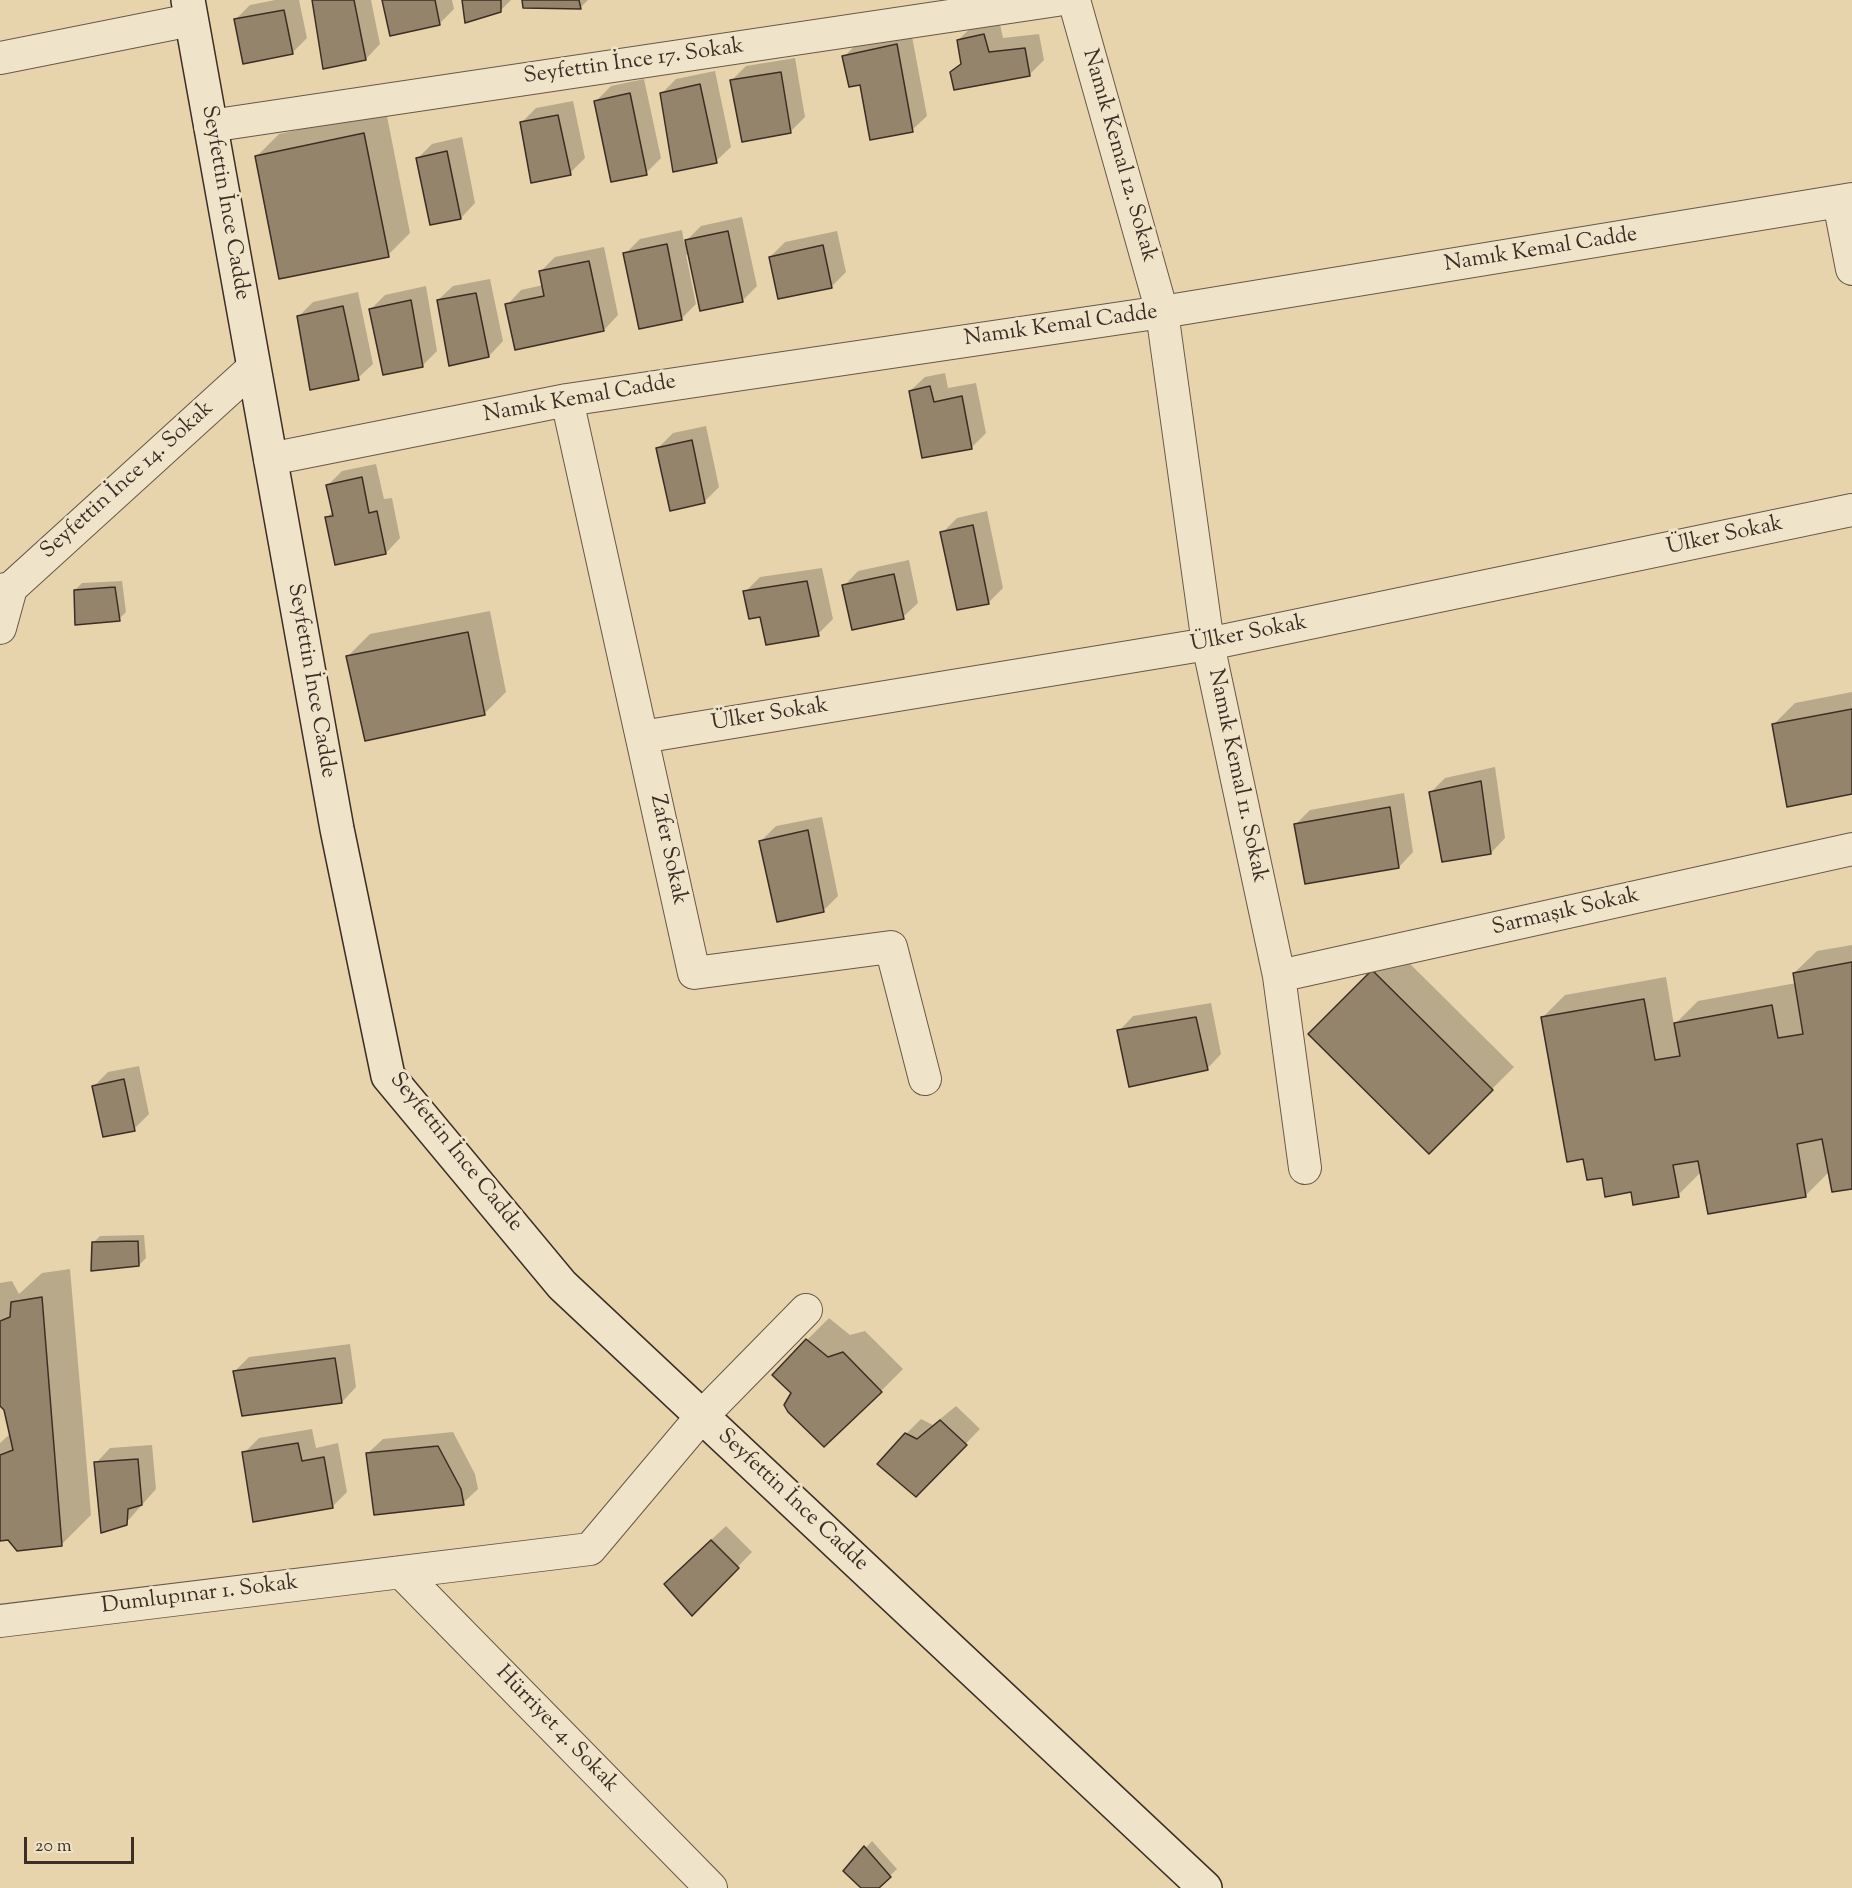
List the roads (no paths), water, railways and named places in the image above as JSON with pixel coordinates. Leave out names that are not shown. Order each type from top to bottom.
[{"type":"main road","name":"Seyfettin İnce Cadde","points":[[190,10],[337,829],[388,1076],[562,1285],[1205,1888]]},
{"type":"street","name":"Seyfettin İnce 17. Sokak","points":[[210,126],[1057,0]]},
{"type":"street","name":"Namık Kemal 12. Sokak","points":[[1074,0],[1162,312]]},
{"type":"street","points":[[0,58],[190,10]]},
{"type":"street","name":"Namık Kemal Cadde","points":[[270,459],[567,400],[1162,312],[1846,201]]},
{"type":"street","points":[[1846,201],[1852,269]]},
{"type":"street","name":"Namık Kemal 11. Sokak","points":[[1162,312],[1208,644],[1280,976],[1305,1168]]},
{"type":"street","name":"Seyfettin İnce 14. Sokak","points":[[5,589],[254,367]]},
{"type":"street","name":"Zafer Sokak","points":[[567,400],[694,973],[891,947],[925,1079]]},
{"type":"street","name":"Ülker Sokak","points":[[642,737],[1208,644],[1852,510]]},
{"type":"street","points":[[0,628],[5,589]]},
{"type":"street","name":"Sarmaşık Sokak","points":[[1280,976],[1852,849]]},
{"type":"street","name":"Dumlupınar 1. Sokak","points":[[0,1621],[590,1549],[702,1416],[806,1310]]},
{"type":"street","name":"Hürriyet 4. Sokak","points":[[401,1572],[711,1888]]}]
